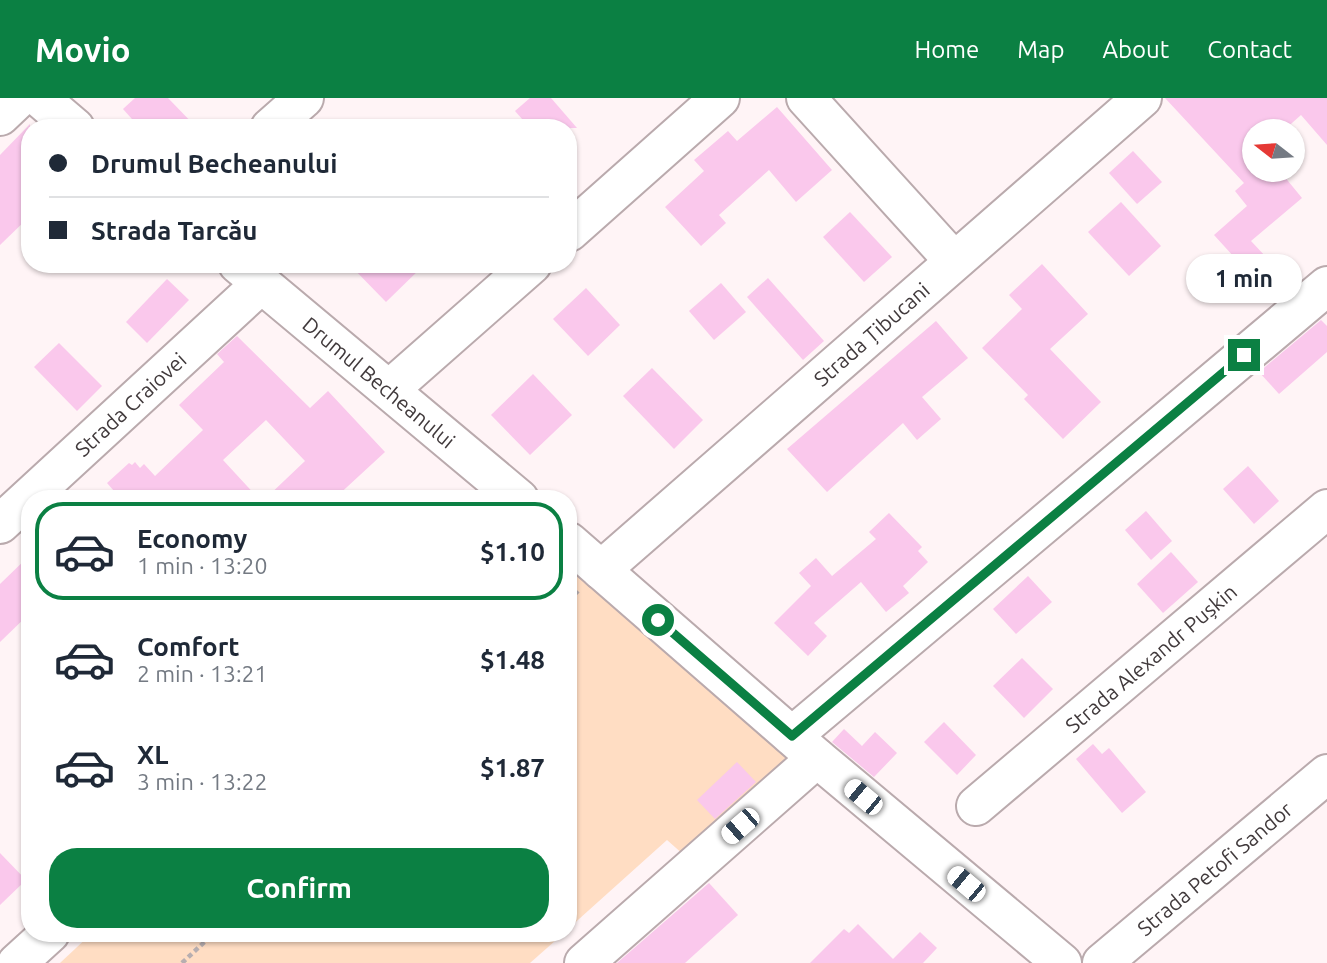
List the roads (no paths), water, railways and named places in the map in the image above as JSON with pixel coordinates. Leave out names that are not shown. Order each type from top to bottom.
[{"type":"street","points":[[0,116],[19,98]]},
{"type":"street","points":[[40,98],[64,119]]},
{"type":"street","points":[[280,119],[304,98]]},
{"type":"street","points":[[577,225],[720,98]]},
{"type":"street","points":[[806,98],[954,261]]},
{"type":"street","name":"Strada Țibucani","points":[[589,581],[1142,98]]},
{"type":"street","points":[[390,389],[522,273]]},
{"type":"street","name":"Drumul Becheanului","points":[[250,274],[508,490]]},
{"type":"street","name":"Strada Craiovei","points":[[34,490],[250,274]]},
{"type":"street","points":[[584,963],[804,747],[1327,286]]},
{"type":"street","name":"Strada Craiovei","points":[[0,524],[21,503]]},
{"type":"street","name":"Strada Alexandr Pușkin","points":[[976,806],[1327,509]]},
{"type":"street","points":[[577,558],[589,581],[804,747],[1062,963]]},
{"type":"street","name":"Strada Petofi Sandor","points":[[1102,963],[1327,774]]},
{"type":"street","points":[[17,963],[40,942]]}]
